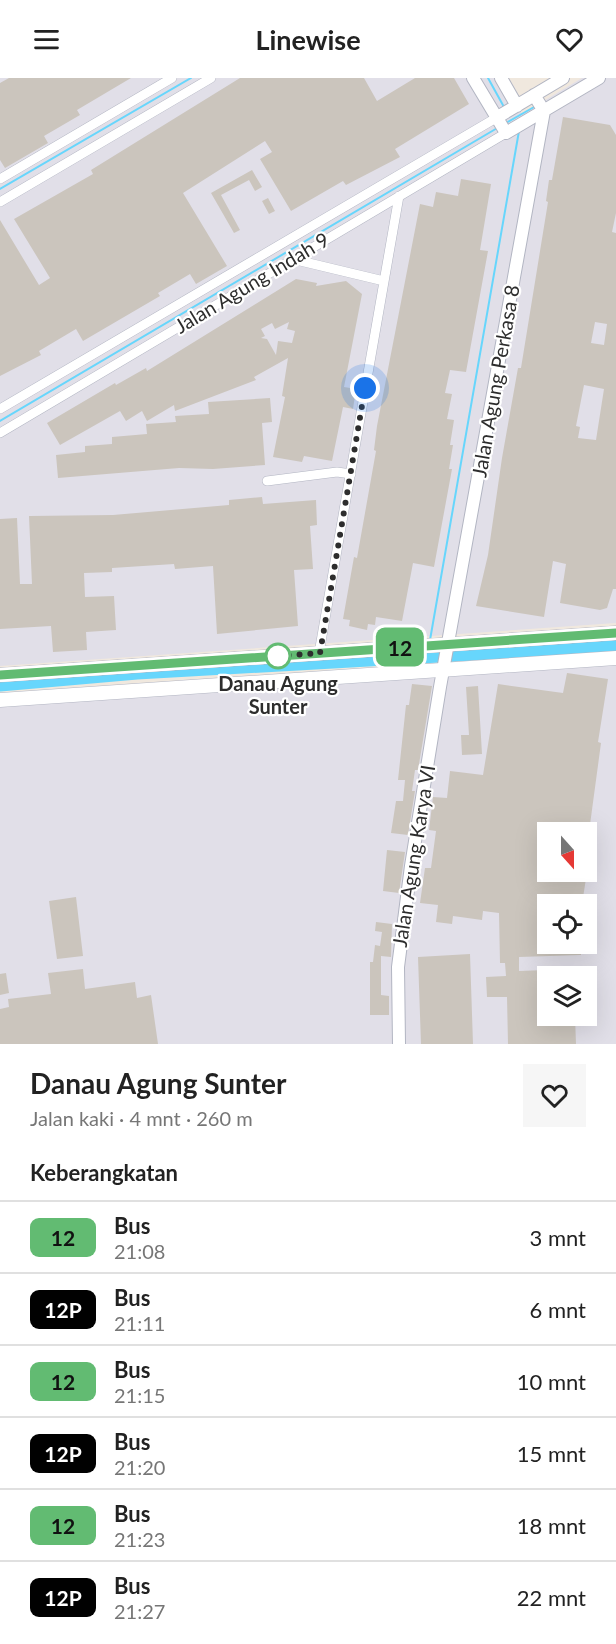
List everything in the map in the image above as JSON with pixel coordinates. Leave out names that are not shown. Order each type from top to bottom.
[{"type":"main road","points":[[0,675],[616,633]]},
{"type":"main road","points":[[0,700],[445,667],[616,658]]},
{"type":"street","points":[[0,179],[172,78]]},
{"type":"street","points":[[0,202],[211,78]]},
{"type":"street","points":[[473,78],[500,123]]},
{"type":"street","points":[[501,78],[515,107]]},
{"type":"street","points":[[500,123],[515,107],[563,78]]},
{"type":"street","points":[[500,123],[520,124],[599,78]]},
{"type":"street","points":[[534,95],[544,111]]},
{"type":"street","name":"Jalan Agung Perkasa 8","points":[[445,667],[446,646],[544,111]]},
{"type":"street","name":"Jalan Agung Indah 9","points":[[0,434],[399,196],[500,123]]},
{"type":"street","name":"Jalan Agung Indah 9","points":[[0,409],[500,123]]},
{"type":"street","points":[[320,653],[399,196]]},
{"type":"street","points":[[292,259],[384,281]]},
{"type":"street","points":[[267,481],[337,472],[351,474]]},
{"type":"street","name":"Jalan Agung Karya VI","points":[[399,1044],[399,950],[445,667]]},
{"type":"shaded area","points":[[0,78],[501,78],[522,114],[582,78],[616,78],[616,623],[0,666]]},
{"type":"shaded area","points":[[616,665],[616,1044],[0,1044],[0,705]]},
{"type":"building","points":[[9,78],[131,78],[77,110],[80,115],[44,136],[48,143],[5,168],[0,160],[0,83]]},
{"type":"building","points":[[240,78],[364,78],[377,101],[415,78],[454,78],[469,104],[395,149],[400,157],[346,185],[343,181],[291,211],[260,159],[272,152],[265,141],[183,193],[227,266],[196,284],[190,274],[158,293],[160,296],[83,341],[76,329],[39,351],[41,355],[0,376],[0,220],[39,285],[50,278],[14,219],[93,174],[91,170]]},
{"type":"building","points":[[563,117],[610,125],[616,135],[616,213],[612,232],[616,233],[616,589],[613,589],[607,608],[600,610],[560,603],[566,564],[553,561],[544,617],[476,606],[488,555],[518,368],[521,368],[548,202],[546,201],[549,180],[552,180]],"holes":[[[595,322],[607,324],[604,345],[591,343]],[[584,385],[604,389],[596,440],[578,438],[580,427],[576,426]]]},
{"type":"building","points":[[252,170],[262,187],[255,191],[249,180],[221,195],[240,230],[234,233],[211,193]]},
{"type":"building","points":[[461,179],[491,184],[480,250],[488,251],[466,372],[450,370],[445,393],[452,394],[447,419],[454,420],[449,469],[452,469],[434,567],[413,563],[402,621],[376,617],[375,625],[368,624],[367,630],[349,626],[350,620],[343,619],[354,557],[357,558],[376,451],[374,450],[377,426],[420,204],[433,207],[436,192],[458,196]]},
{"type":"building","points":[[268,198],[275,211],[269,214],[262,201]]},
{"type":"building","points":[[296,279],[317,283],[316,286],[346,281],[362,294],[344,387],[356,389],[353,409],[343,407],[332,461],[304,456],[302,462],[273,457],[285,397],[282,396],[288,358],[254,377],[256,380],[175,411],[174,405],[147,421],[142,411],[126,421],[120,411],[60,445],[47,423],[115,383],[116,385],[146,368],[147,371]],"holes":[[[289,322],[287,329],[295,331],[292,343],[278,341],[276,355],[267,339],[261,338],[265,336],[261,329],[272,323],[275,329]]]},
{"type":"building","points":[[270,398],[272,422],[262,423],[265,465],[213,469],[179,468],[58,478],[56,455],[85,452],[85,446],[112,444],[112,437],[147,434],[146,424],[176,422],[175,416],[209,414],[208,402]]},
{"type":"building","points":[[262,497],[263,504],[316,500],[317,525],[310,526],[313,569],[294,570],[298,626],[217,634],[213,566],[175,569],[174,564],[112,568],[112,572],[84,573],[85,597],[114,596],[116,630],[86,632],[87,650],[53,652],[51,626],[0,629],[0,519],[17,518],[20,584],[32,584],[29,516],[113,515],[229,505],[229,500]]},
{"type":"building","points":[[567,673],[608,679],[598,742],[601,743],[590,822],[537,822],[537,882],[585,882],[584,894],[537,894],[537,954],[581,955],[519,957],[519,971],[537,970],[537,1026],[575,1026],[576,1044],[508,1044],[507,997],[487,997],[486,977],[506,976],[505,963],[500,963],[499,913],[483,911],[482,920],[453,916],[452,924],[436,922],[438,905],[420,903],[425,868],[431,868],[436,831],[429,830],[433,797],[447,798],[450,771],[483,775],[498,684],[563,693]]},
{"type":"building","points":[[412,684],[432,686],[418,770],[415,770],[412,791],[415,791],[408,835],[391,833],[396,801],[403,801],[405,780],[398,780],[406,705],[409,705]]},
{"type":"building","points":[[478,686],[482,754],[462,755],[461,735],[469,735],[466,687]]},
{"type":"building","points":[[387,850],[405,852],[399,893],[383,891]]},
{"type":"building","points":[[76,897],[83,956],[57,959],[49,901]]},
{"type":"building","points":[[376,922],[392,924],[391,957],[381,956],[381,995],[389,996],[389,1015],[370,1015],[370,962],[373,962],[375,945],[380,946],[382,932],[375,931]]},
{"type":"building","points":[[470,954],[473,1044],[421,1044],[418,957]]},
{"type":"building","points":[[83,969],[85,989],[135,982],[137,998],[151,995],[158,1044],[0,1044],[0,1009],[9,1007],[8,999],[51,994],[48,973]]},
{"type":"building","points":[[6,973],[9,993],[0,995],[0,974]]},
{"type":"waterway","points":[[0,189],[191,78]]},
{"type":"waterway","points":[[488,78],[504,107]]},
{"type":"waterway","points":[[506,123],[534,107]]},
{"type":"waterway","points":[[0,421],[499,127]]},
{"type":"waterway","points":[[430,640],[519,131]]},
{"type":"waterway","points":[[0,684],[137,672],[616,645]]},
{"type":"bus line","name":"12","points":[[0,675],[616,633]]},
{"type":"place","name":"Danau Agung Sunter","points":[[278,656]]},
{"type":"route","points":[[278,656],[320,653],[365,388]]}]
